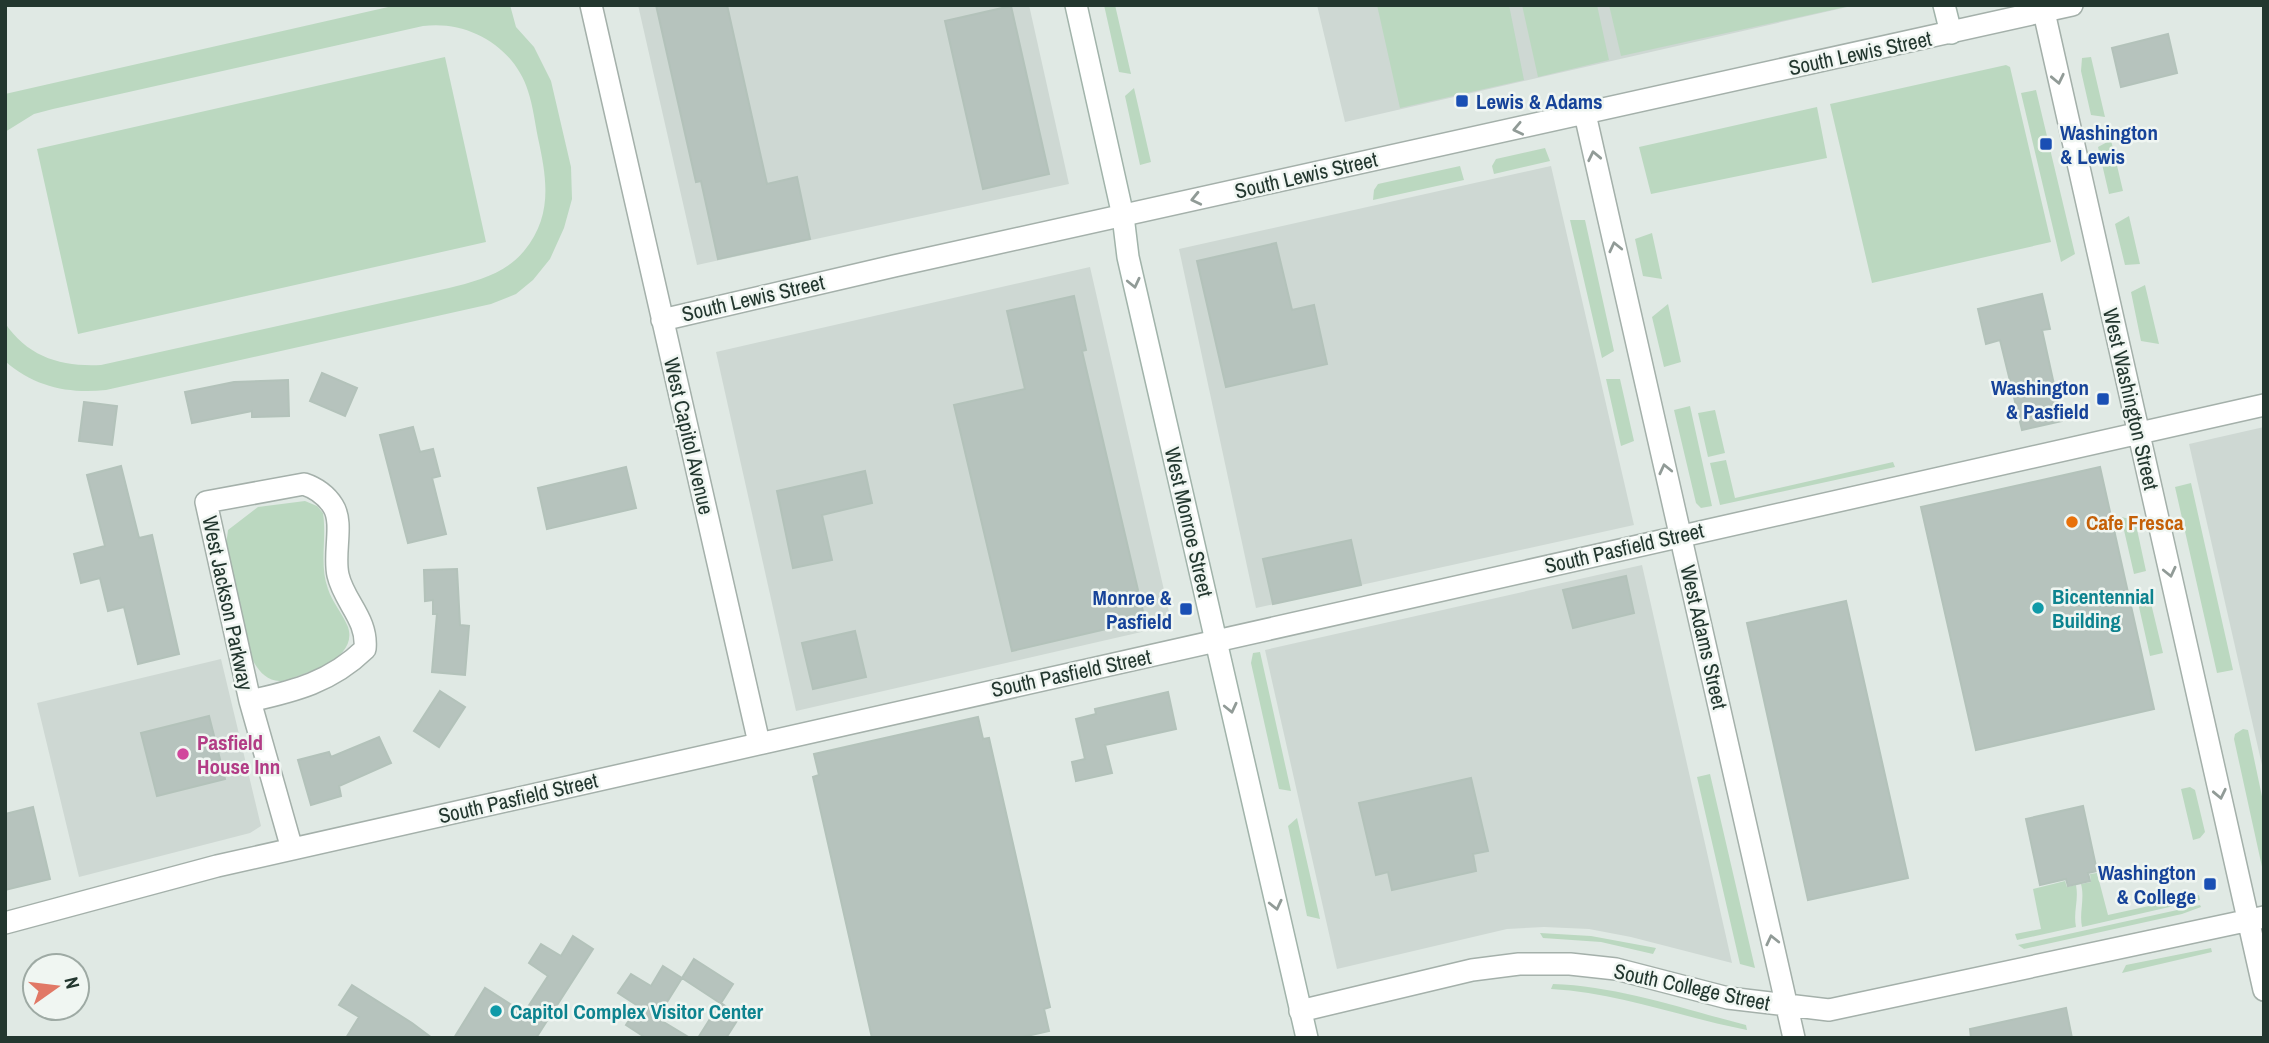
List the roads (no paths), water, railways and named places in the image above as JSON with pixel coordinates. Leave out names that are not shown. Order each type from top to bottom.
[{"type":"street","name":"West Capitol Avenue","points":[[591,5],[759,743]]},
{"type":"street","name":"West Monroe Street","points":[[1076,5],[1123,216],[1128,257],[1307,1038]]},
{"type":"street","points":[[1944,5],[1951,33]]},
{"type":"street","name":"South Lewis Street","points":[[662,320],[894,266],[2072,5]]},
{"type":"street","name":"West Washington Street","points":[[2044,12],[2139,433],[2256,918],[2264,990]]},
{"type":"street","name":"West Adams Street","points":[[1585,114],[1794,1038]]},
{"type":"street","name":"South Pasfield Street","points":[[5,923],[217,866],[2264,405]]},
{"type":"street","name":"West Jackson Parkway","points":[[250,701],[298,691],[335,673],[365,649],[364,624],[338,576],[335,550],[339,521],[334,506],[316,488],[304,484],[206,502],[250,701],[292,849]]},
{"type":"street","name":"South College Street","points":[[1300,1011],[1472,970],[1519,964],[1570,964],[1616,970],[1728,998],[1820,1011],[1863,1004],[2256,918]]},
{"type":"place","name":"Lewis & Adams","points":[[1462,101]]},
{"type":"place","name":"Washington & Lewis","points":[[2046,144]]},
{"type":"place","name":"Washington & Pasfield","points":[[2103,399]]},
{"type":"place","name":"Cafe Fresca","points":[[2072,522]]},
{"type":"place","name":"Bicentennial Building","points":[[2038,608]]},
{"type":"place","name":"Monroe & Pasfield","points":[[1186,609]]},
{"type":"place","name":"Pasfield House Inn","points":[[183,754]]},
{"type":"place","name":"Washington & College","points":[[2210,884]]},
{"type":"place","name":"Capitol Complex Visitor Center","points":[[496,1011]]}]
